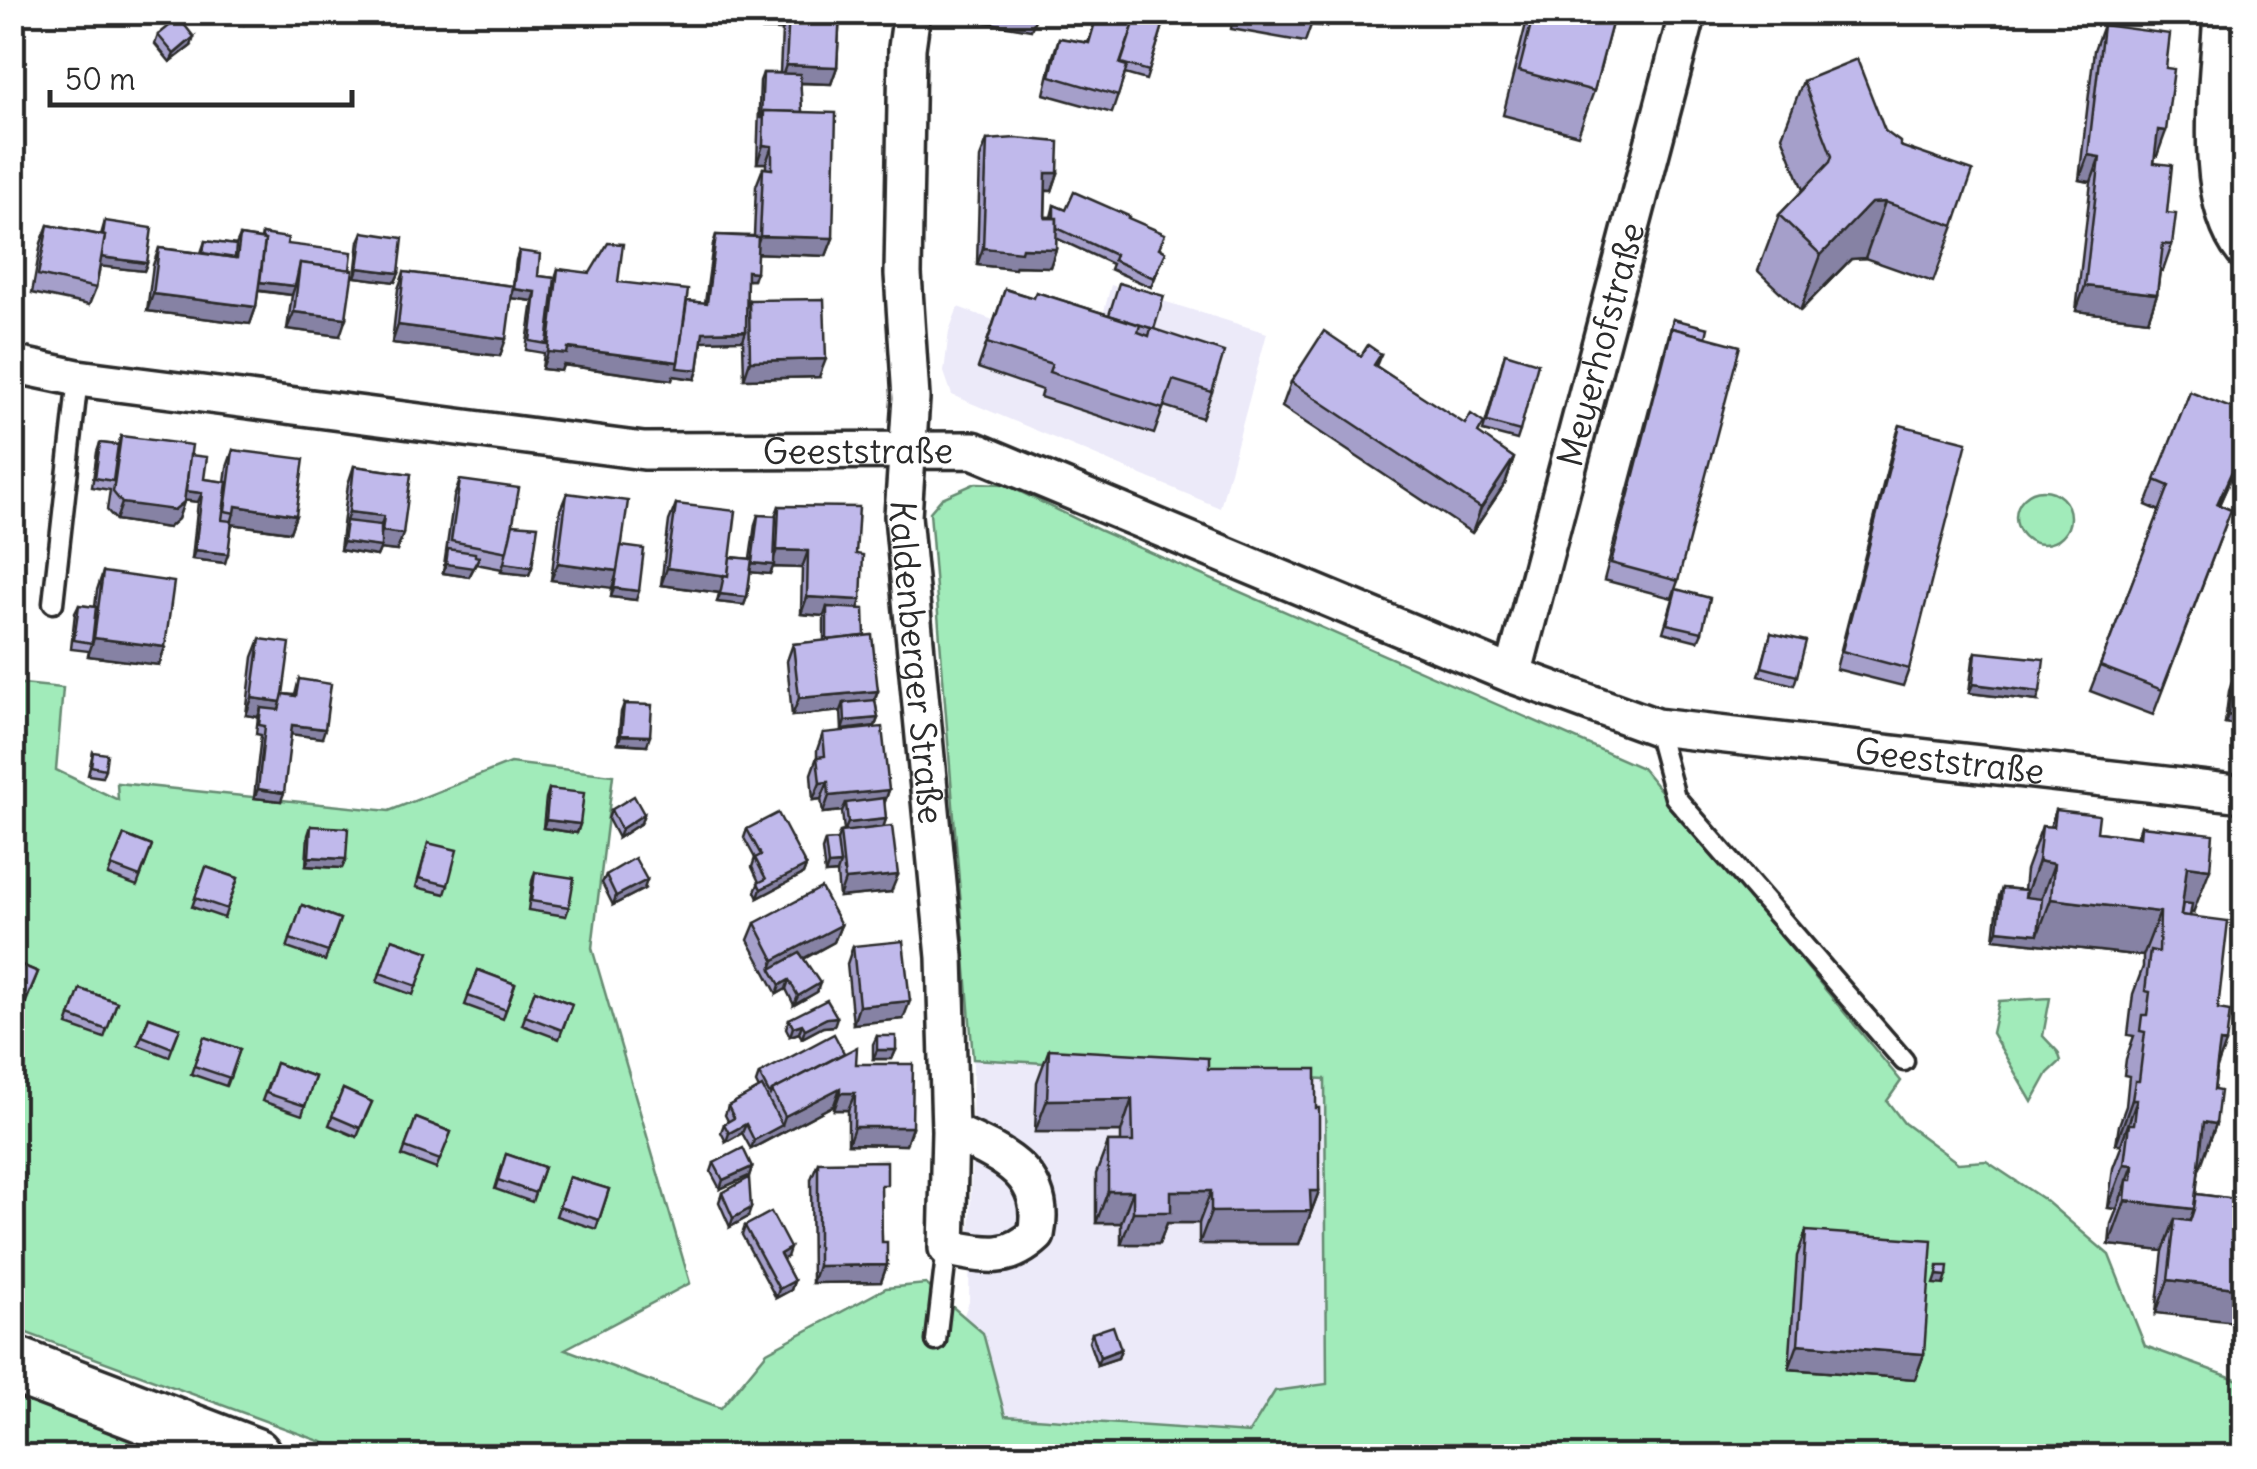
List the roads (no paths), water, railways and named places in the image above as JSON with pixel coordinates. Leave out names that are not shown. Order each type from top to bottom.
[{"type":"highway","points":[[12,1364],[252,1456]]},
{"type":"street","name":"Kaldenberger Straße","points":[[912,12],[907,48],[904,238],[911,398],[904,516],[946,957],[950,1131],[947,1248]]},
{"type":"street","name":"Meyerhofstraße","points":[[1513,674],[1688,12]]},
{"type":"street","points":[[2222,12],[2216,170],[2226,220],[2244,251]]},
{"type":"street","name":"Geeststraße","points":[[12,364],[78,378],[644,450],[973,450],[1513,674],[1656,726],[2244,794]]},
{"type":"street","points":[[947,1248],[1012,1254],[1036,1236],[1039,1220],[1027,1179],[1008,1158],[950,1131]]},
{"type":"lane","points":[[52,603],[78,378]]},
{"type":"lane","points":[[1656,726],[1675,797],[1904,1061]]},
{"type":"lane","points":[[936,1341],[947,1248]]}]
